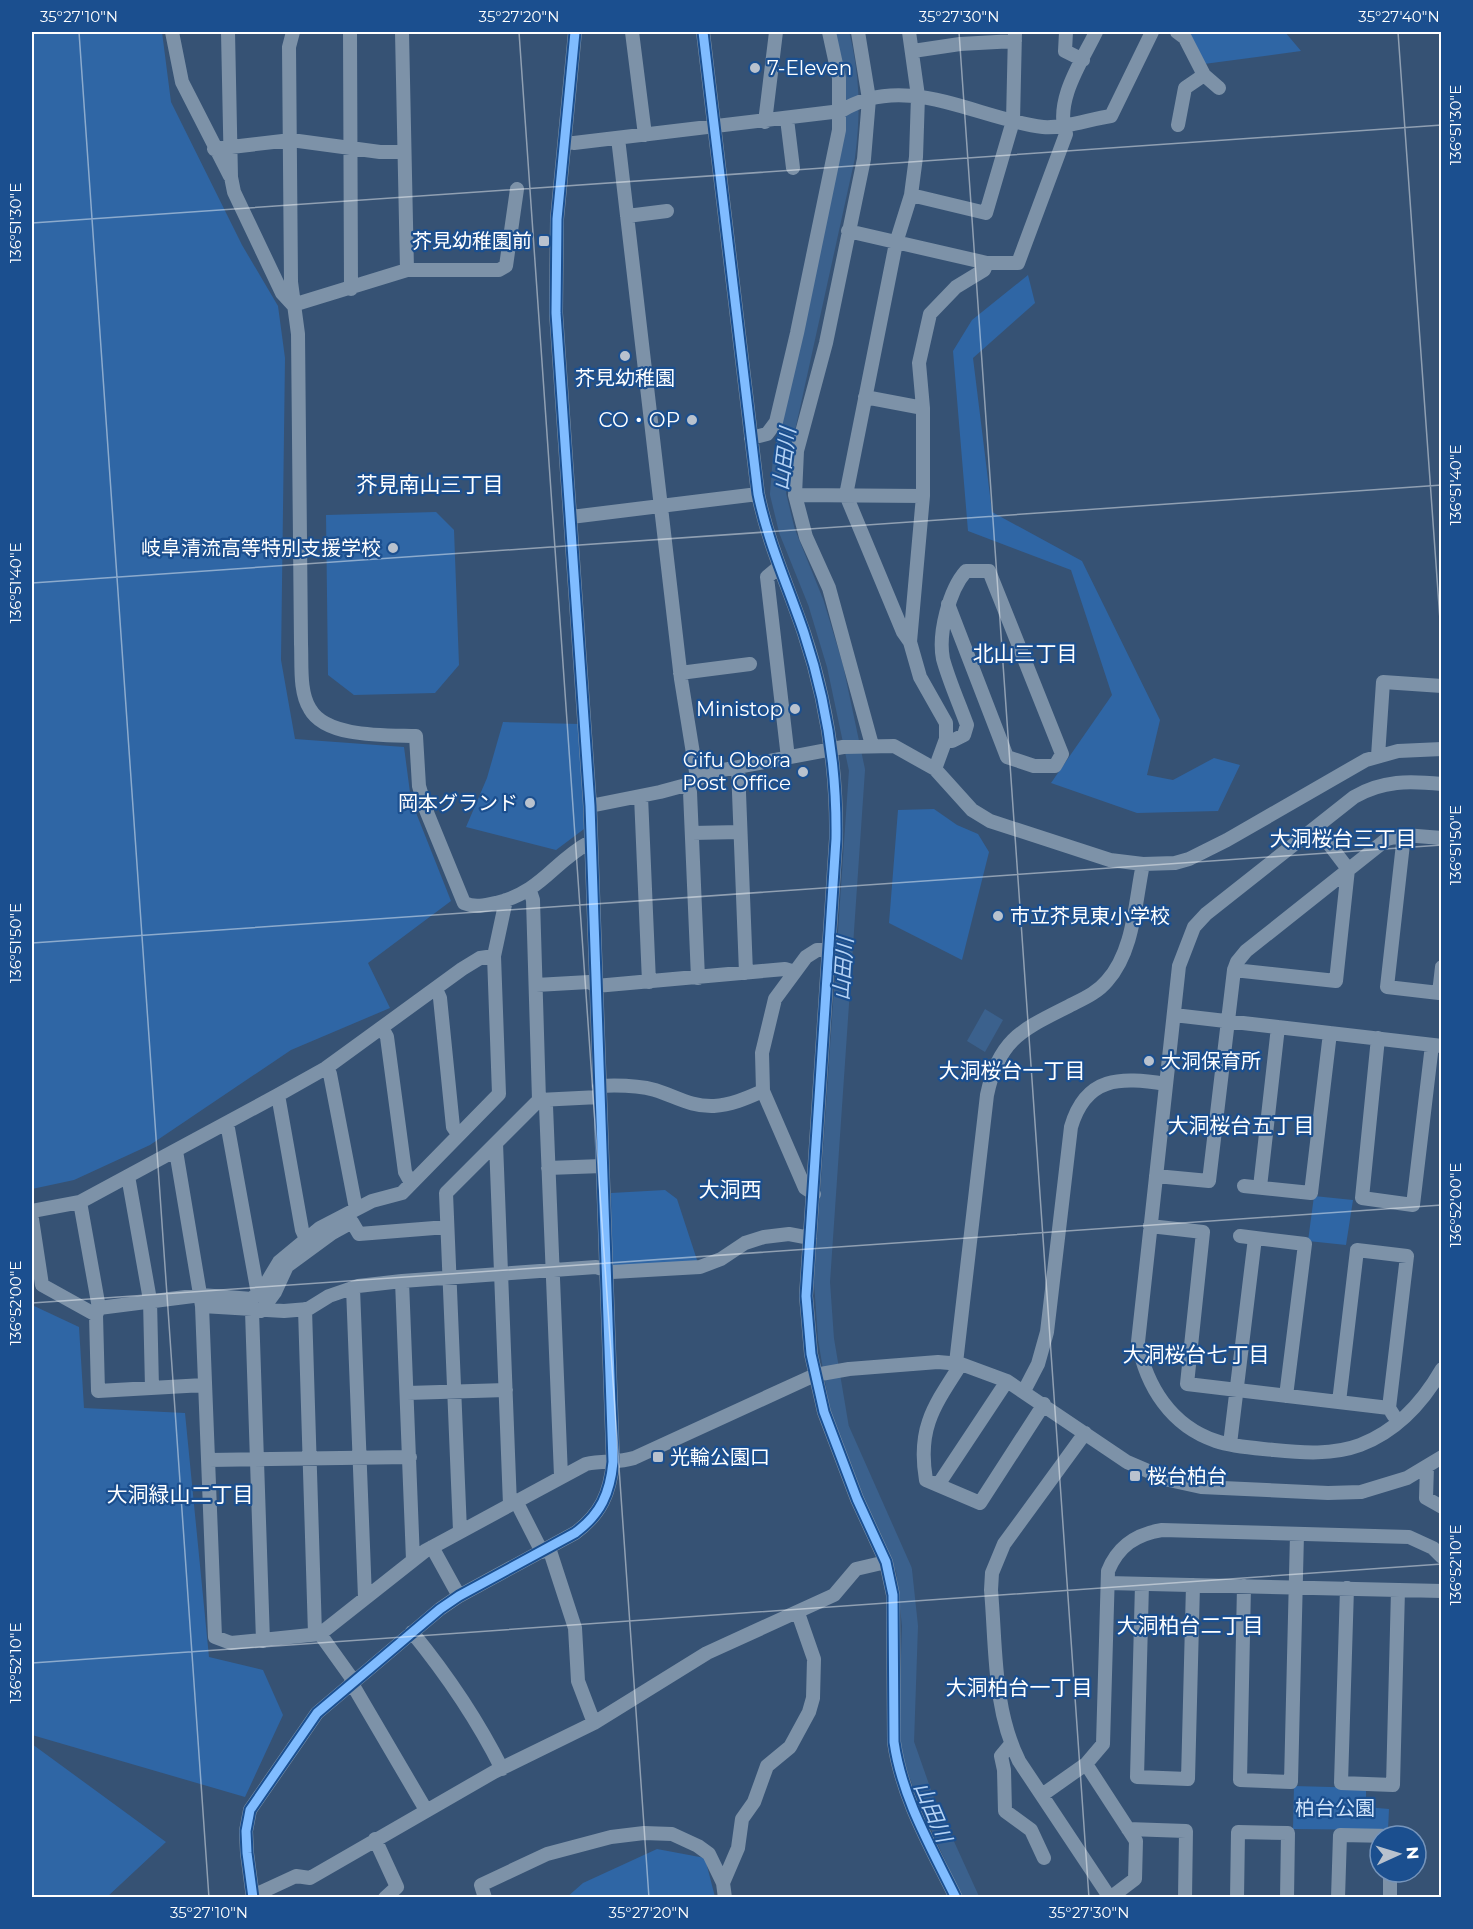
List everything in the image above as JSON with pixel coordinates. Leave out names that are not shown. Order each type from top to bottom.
[{"type":"street","points":[[172,32],[182,82],[214,149],[231,177]]},
{"type":"street","points":[[228,32],[231,177],[234,192],[282,293],[293,305]]},
{"type":"street","points":[[293,32],[289,47],[293,305],[298,346],[301,644],[303,687],[308,708],[326,724],[343,730],[416,736],[419,786],[426,810],[464,903],[474,908],[530,891],[590,842]]},
{"type":"street","points":[[350,32],[351,289]]},
{"type":"street","points":[[402,32],[407,270]]},
{"type":"street","points":[[575,32],[557,219],[556,313],[590,806],[612,1481],[604,1503],[592,1521],[545,1550],[459,1596],[352,1681],[317,1713],[250,1809],[246,1831],[253,1897],[296,1876],[310,1878],[426,1810],[594,1723],[707,1653],[834,1595],[856,1569],[886,1562]]},
{"type":"street","points":[[632,32],[645,135]]},
{"type":"street","points":[[703,32],[758,494],[766,529],[804,634],[837,748],[829,950],[806,1296],[837,1449],[886,1562],[893,1595],[895,1615],[894,1742],[898,1764],[916,1815],[956,1898]]},
{"type":"street","points":[[765,122],[776,32]]},
{"type":"street","points":[[751,438],[767,434],[776,422],[798,333],[844,109],[829,32]]},
{"type":"street","points":[[858,32],[866,68],[864,159],[826,343],[797,451],[795,495],[806,537],[829,588],[868,745]]},
{"type":"street","points":[[909,32],[914,51],[918,96],[916,156],[910,195],[896,243],[864,397],[846,495],[903,632],[910,642],[920,677],[946,723],[946,739],[934,769]]},
{"type":"street","points":[[1066,32],[1065,51],[1083,60]]},
{"type":"street","points":[[848,231],[987,262],[1018,263],[1066,134],[1062,116],[1065,99],[1096,32]]},
{"type":"street","points":[[565,141],[574,143],[765,122],[844,109],[866,100],[918,96],[946,100],[1013,121],[1045,127],[1064,126],[1111,116],[1152,32]]},
{"type":"street","points":[[1177,32],[1185,38],[1204,75],[1220,88]]},
{"type":"street","points":[[910,195],[986,213],[1013,121],[1015,36],[914,51]]},
{"type":"street","points":[[1178,125],[1185,88],[1204,75]]},
{"type":"street","points":[[787,118],[793,168]]},
{"type":"street","points":[[618,138],[691,782],[698,978]]},
{"type":"street","points":[[214,149],[291,140],[380,152],[404,152]]},
{"type":"street","points":[[293,305],[407,270],[499,270],[506,266],[517,189]]},
{"type":"street","points":[[627,216],[667,211]]},
{"type":"street","points":[[910,642],[923,496],[923,408],[919,363],[930,314],[956,287],[984,270],[987,262]]},
{"type":"street","points":[[864,397],[923,408]]},
{"type":"street","points":[[571,518],[758,494]]},
{"type":"street","points":[[795,495],[923,496]]},
{"type":"street","points":[[779,567],[766,577],[788,758]]},
{"type":"street","points":[[946,739],[952,741],[964,735],[967,725],[943,657],[948,604],[956,582],[966,571],[989,571],[1062,754],[1054,766],[1034,766],[1008,757],[948,604]]},
{"type":"street","points":[[680,673],[750,664]]},
{"type":"street","points":[[1378,756],[1383,682],[1442,686]]},
{"type":"street","points":[[590,806],[641,796],[738,767],[837,748],[868,745],[894,746],[934,769],[972,810],[990,821],[1110,860],[1143,864],[1190,859],[1378,756],[1415,748],[1442,749]]},
{"type":"street","points":[[738,767],[746,973]]},
{"type":"street","points":[[1442,784],[1406,781],[1369,787],[1206,914],[1194,927],[1179,966],[1138,1323],[1138,1342],[1145,1372],[1154,1390],[1176,1418],[1205,1436],[1230,1444],[1298,1453],[1335,1451],[1360,1445],[1398,1423],[1420,1402],[1442,1369]]},
{"type":"street","points":[[641,796],[649,982]]},
{"type":"street","points":[[1234,970],[1336,981],[1348,869],[1316,827]]},
{"type":"street","points":[[692,833],[740,832]]},
{"type":"street","points":[[1404,835],[1387,987],[1438,993],[1442,968]]},
{"type":"street","points":[[1156,1176],[1209,1181],[1234,970],[1246,951],[1387,839],[1404,835],[1442,838]]},
{"type":"street","points":[[1044,1404],[980,1503],[926,1480],[923,1440],[930,1413],[959,1364],[987,1095],[996,1061],[1011,1041],[1027,1028],[1093,994],[1107,982],[1125,950],[1143,864]]},
{"type":"street","points":[[530,891],[533,900],[539,1100],[546,1106],[561,1476]]},
{"type":"street","points":[[32,1220],[37,1283],[98,1311],[150,1300],[252,1299],[258,1294],[279,1262],[306,1239],[372,1201],[402,1193],[499,1094],[494,956],[506,900]]},
{"type":"street","points":[[814,1194],[805,1188],[763,1091],[762,1053],[775,999],[806,957],[817,950],[829,950]]},
{"type":"street","points":[[32,1211],[80,1202],[278,1095],[326,1068],[480,958],[494,956]]},
{"type":"street","points":[[536,985],[589,982],[596,986],[785,969],[795,972]]},
{"type":"street","points":[[436,989],[440,999],[453,1127],[458,1134]]},
{"type":"street","points":[[1174,1015],[1378,1038],[1437,1045],[1413,1205],[1362,1198],[1378,1038]]},
{"type":"street","points":[[1260,1188],[1278,1027]]},
{"type":"street","points":[[382,1028],[387,1037],[405,1172],[411,1183]]},
{"type":"street","points":[[1244,1186],[1311,1193],[1330,1033]]},
{"type":"street","points":[[326,1068],[330,1074],[356,1209]]},
{"type":"street","points":[[1024,1391],[1038,1364],[1045,1340],[1071,1127],[1080,1102],[1095,1089],[1111,1082],[1138,1080],[1166,1084]]},
{"type":"street","points":[[460,1530],[446,1193],[539,1100],[628,1084],[657,1091],[686,1103],[712,1106],[735,1103],[763,1091]]},
{"type":"street","points":[[278,1095],[302,1230],[306,1239]]},
{"type":"street","points":[[227,1123],[258,1294]]},
{"type":"street","points":[[496,1143],[513,1503],[545,1550],[575,1628],[578,1681],[594,1723]]},
{"type":"street","points":[[176,1151],[202,1300],[216,1637],[231,1643],[317,1634],[432,1547],[561,1476],[586,1464],[634,1458],[821,1374],[849,1369],[921,1362],[959,1364],[1007,1381],[1147,1472],[1169,1480],[1201,1487],[1328,1493],[1361,1492],[1407,1478],[1441,1458]]},
{"type":"street","points":[[548,1168],[602,1166]]},
{"type":"street","points":[[128,1176],[150,1300],[153,1388]]},
{"type":"street","points":[[80,1202],[98,1311],[98,1391],[204,1385]]},
{"type":"street","points":[[263,1641],[256,1460],[256,1311],[275,1292],[286,1266],[332,1233],[352,1222],[359,1234],[447,1227]]},
{"type":"street","points":[[1150,1226],[1203,1232],[1187,1384],[1389,1408]]},
{"type":"street","points":[[202,1300],[256,1311],[304,1309],[353,1288],[402,1281],[600,1267],[606,1270],[700,1267],[721,1259],[745,1243],[764,1237],[789,1234],[810,1238]]},
{"type":"street","points":[[1240,1236],[1305,1244],[1286,1396]]},
{"type":"street","points":[[1230,1444],[1255,1238]]},
{"type":"street","points":[[1339,1402],[1357,1250],[1407,1256],[1389,1408],[1398,1423]]},
{"type":"street","points":[[402,1281],[413,1560]]},
{"type":"street","points":[[353,1288],[365,1598]]},
{"type":"street","points":[[304,1309],[317,1634],[352,1681],[426,1810]]},
{"type":"street","points":[[938,1485],[1007,1381]]},
{"type":"street","points":[[407,1393],[506,1390]]},
{"type":"street","points":[[1085,1433],[1004,1544],[992,1573],[1000,1701],[1011,1744],[1110,1898],[1135,1879],[1136,1841],[1086,1764]]},
{"type":"street","points":[[208,1460],[410,1457]]},
{"type":"street","points":[[1426,1466],[1426,1498],[1442,1507]]},
{"type":"street","points":[[1042,1795],[1086,1764],[1103,1744],[1108,1583],[1112,1562],[1121,1549],[1145,1533],[1162,1530],[1409,1537],[1433,1548],[1442,1557]]},
{"type":"street","points":[[1244,1586],[1240,1780],[1291,1782],[1297,1534]]},
{"type":"street","points":[[432,1547],[459,1596]]},
{"type":"street","points":[[1108,1583],[1442,1591]]},
{"type":"street","points":[[1142,1584],[1137,1777],[1188,1779],[1193,1585]]},
{"type":"street","points":[[1347,1588],[1341,1783],[1393,1785],[1398,1590]]},
{"type":"street","points":[[724,1890],[738,1848],[742,1819],[754,1802],[767,1766],[790,1747],[809,1712],[814,1688],[814,1659],[798,1613]]},
{"type":"street","points":[[412,1632],[443,1670],[478,1721],[502,1769]]},
{"type":"street","points":[[1011,1744],[1001,1756],[1004,1770],[1005,1811],[1031,1830],[1044,1858]]},
{"type":"street","points":[[1128,1829],[1186,1831],[1185,1898]]},
{"type":"street","points":[[1237,1898],[1238,1832],[1288,1833],[1287,1898]]},
{"type":"street","points":[[486,1898],[481,1885],[547,1854],[611,1837],[644,1833],[672,1834],[698,1846],[709,1854],[724,1890]]},
{"type":"street","points":[[1338,1898],[1340,1835],[1368,1836]]},
{"type":"street","points":[[375,1839],[397,1887],[385,1898]]},
{"type":"green space","points":[[32,32],[162,32],[171,102],[242,245],[278,306],[285,358],[281,660],[295,739],[404,747],[411,800],[451,901],[368,963],[390,1008],[291,1050],[150,1145],[74,1180],[32,1189]]},
{"type":"green space","points":[[1187,32],[1285,32],[1301,51],[1204,64]]},
{"type":"green space","points":[[1028,275],[1035,303],[973,358],[992,512],[1082,561],[1160,720],[1147,775],[1173,780],[1214,758],[1240,765],[1218,811],[1137,813],[1051,783],[1112,695],[1071,570],[968,531],[953,351],[972,320]]},
{"type":"green space","points":[[436,512],[454,530],[459,665],[435,693],[354,695],[328,675],[326,515]]},
{"type":"green space","name":"岡本グランド","points":[[503,722],[580,724],[584,829],[556,850],[466,827],[487,778]]},
{"type":"green space","points":[[934,809],[957,825],[978,834],[989,852],[962,960],[889,923],[898,810]]},
{"type":"green space","points":[[665,1190],[677,1199],[698,1263],[612,1269],[611,1193]]},
{"type":"green space","points":[[1314,1196],[1353,1200],[1346,1245],[1308,1241]]},
{"type":"green space","points":[[32,1305],[79,1327],[84,1408],[185,1413],[209,1657],[263,1670],[283,1715],[245,1797],[32,1735]]},
{"type":"green space","points":[[32,1744],[166,1842],[107,1897],[32,1897]]},
{"type":"green space","name":"柏台公園","points":[[1294,1786],[1366,1788],[1366,1807],[1389,1809],[1388,1824],[1368,1824],[1368,1830],[1293,1829]]},
{"type":"green space","points":[[657,1849],[705,1858],[715,1897],[566,1898],[583,1883]]},
{"type":"shaded area","points":[[985,1009],[1003,1020],[985,1052],[967,1041]]},
{"type":"waterway","name":"山田川","points":[[841,32],[850,94],[847,157],[781,457],[778,494],[787,531],[816,603],[835,666],[857,770],[822,1282],[826,1339],[841,1428],[904,1570],[910,1626],[906,1743],[925,1797],[971,1898]]},
{"type":"cycle path","points":[[253,1898],[246,1831],[250,1810],[317,1713],[440,1609],[584,1526],[603,1502],[612,1473],[590,806],[556,313],[557,219],[575,32]]},
{"type":"cycle path","points":[[703,32],[758,494],[767,530],[812,658],[829,734],[835,787],[836,839],[806,1296],[811,1354],[824,1412],[857,1499],[886,1562],[893,1595],[894,1742],[898,1763],[919,1822],[956,1898]]},
{"type":"place","name":"7-Eleven","points":[[755,68]]},
{"type":"place","name":"芥見幼稚園前","points":[[544,241]]},
{"type":"place","name":"芥見幼稚園","points":[[625,356]]},
{"type":"place","name":"CO・OP","points":[[692,420]]},
{"type":"place","name":"岐阜清流高等特別支援学校","points":[[393,548]]},
{"type":"place","name":"Ministop","points":[[795,709]]},
{"type":"place","name":"Gifu Obora Post Office","points":[[803,772]]},
{"type":"place","name":"岡本グランド","points":[[530,803]]},
{"type":"place","name":"市立芥見東小学校","points":[[998,916]]},
{"type":"place","name":"大洞保育所","points":[[1149,1061]]},
{"type":"place","name":"光輪公園口","points":[[658,1457]]},
{"type":"place","name":"桜台柏台","points":[[1135,1476]]},
{"type":"district","name":"芥見南山三丁目","points":[[430,484]]},
{"type":"district","name":"北山三丁目","points":[[1025,653]]},
{"type":"district","name":"大洞桜台三丁目","points":[[1343,838]]},
{"type":"district","name":"大洞桜台一丁目","points":[[1012,1070]]},
{"type":"district","name":"大洞桜台五丁目","points":[[1241,1125]]},
{"type":"district","name":"大洞西","points":[[730,1189]]},
{"type":"district","name":"大洞桜台七丁目","points":[[1196,1354]]},
{"type":"district","name":"大洞緑山二丁目","points":[[180,1494]]},
{"type":"district","name":"大洞柏台二丁目","points":[[1190,1625]]},
{"type":"district","name":"大洞柏台一丁目","points":[[1019,1687]]}]
